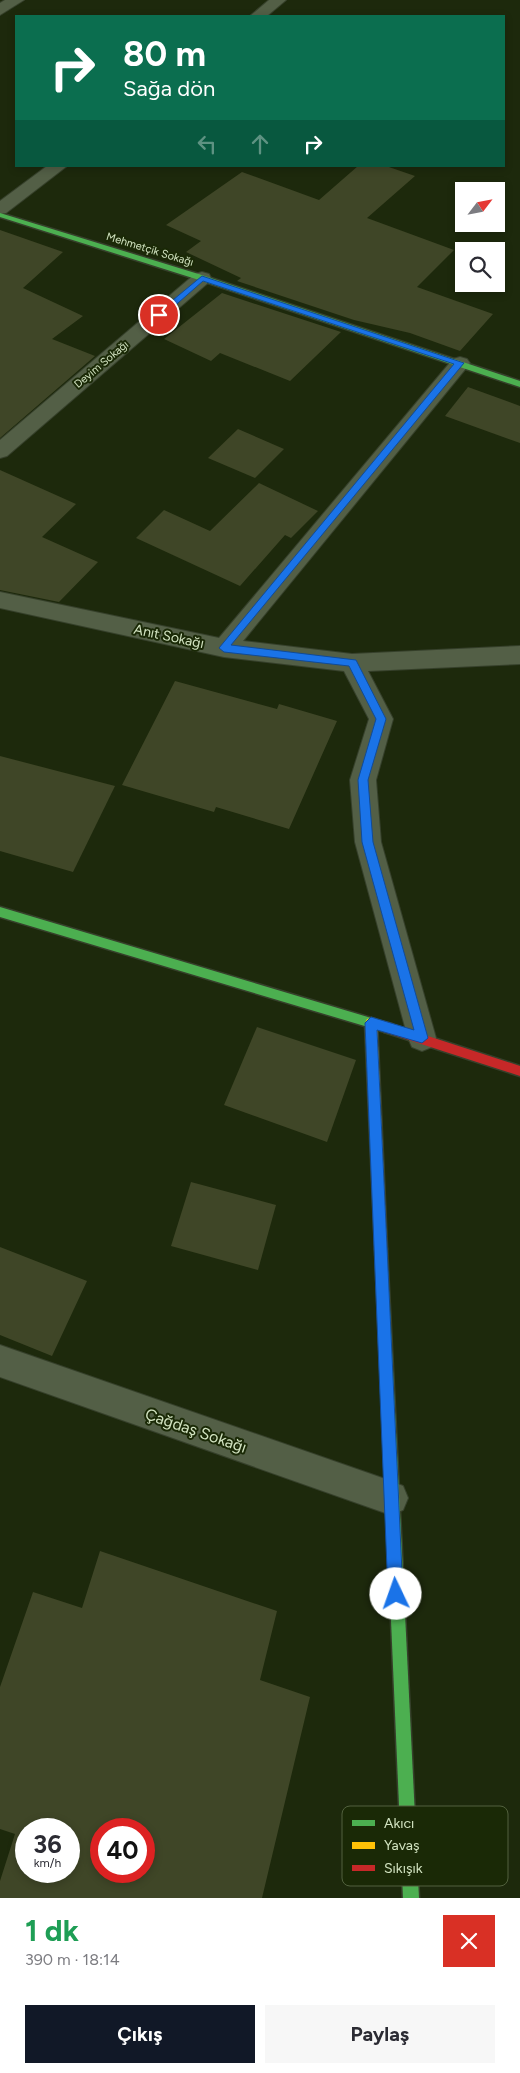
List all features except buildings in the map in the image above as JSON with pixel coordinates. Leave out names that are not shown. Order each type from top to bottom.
[{"type":"street","points":[[0,10],[16,0]]},
{"type":"street","points":[[259,15],[278,0]]},
{"type":"street","points":[[0,209],[57,167]]},
{"type":"street","name":"Mehmetçik Sokağı","points":[[0,215],[202,278],[520,384]]},
{"type":"street","name":"Deyim Sokağı","points":[[0,450],[202,278]]},
{"type":"street","points":[[224,648],[460,363]]},
{"type":"street","name":"Anıt Sokağı","points":[[0,600],[224,648],[352,663],[520,655]]},
{"type":"street","points":[[352,663],[381,719],[363,780],[368,842],[422,1038]]},
{"type":"street","points":[[0,912],[422,1038],[520,1071]]},
{"type":"street","points":[[371,1023],[406,1806]]},
{"type":"street","name":"Çağdaş Sokağı","points":[[0,1361],[391,1498]]},
{"type":"traffic: fast","points":[[0,215],[202,278],[520,384]]},
{"type":"traffic: fast","points":[[0,912],[388,1028]]},
{"type":"traffic: fast","points":[[381,1249],[407,1806]]},
{"type":"traffic: fast","points":[[410,1886],[411,1898]]},
{"type":"traffic: slow","points":[[371,1023],[381,1249]]},
{"type":"traffic: jam","points":[[388,1028],[520,1071]]},
{"type":"route","points":[[159,315],[202,278],[460,363],[224,648],[352,663],[381,719],[363,780],[368,842],[380,893],[422,1038],[371,1023],[396,1594]]}]
